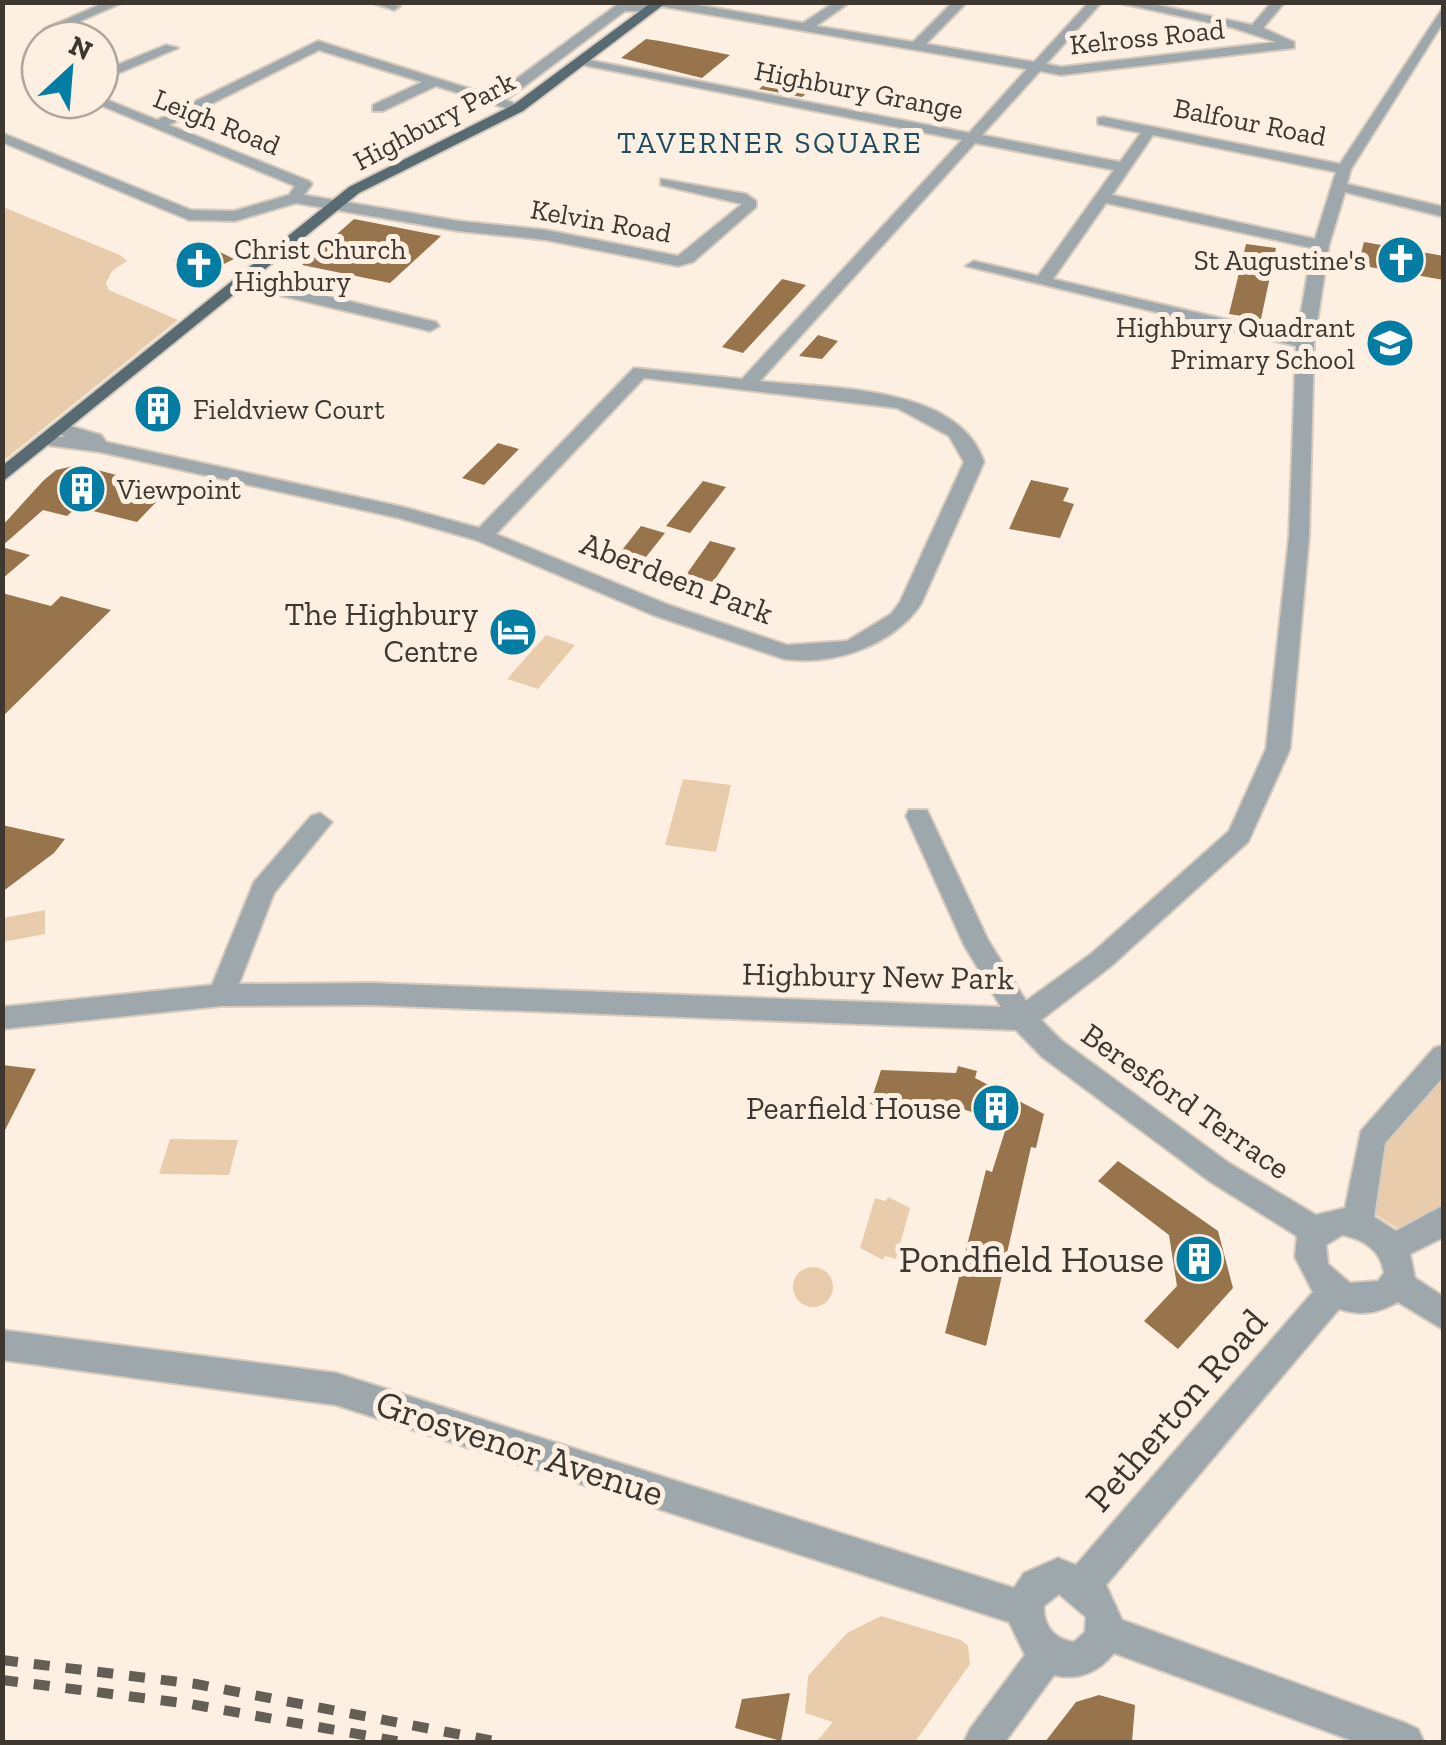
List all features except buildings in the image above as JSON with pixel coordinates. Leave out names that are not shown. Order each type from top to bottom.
[{"type":"main road","name":"Highbury Park","points":[[2,476],[334,205],[382,174],[518,108],[658,4]]},
{"type":"street","points":[[73,20],[118,2]]},
{"type":"street","points":[[376,2],[394,6]]},
{"type":"street","points":[[804,28],[844,2]]},
{"type":"street","points":[[914,48],[961,2]]},
{"type":"street","points":[[748,382],[1096,2]]},
{"type":"street","points":[[1120,2],[1255,30],[1278,2]]},
{"type":"street","name":"Kelross Road","points":[[658,4],[1075,71],[1284,48],[1289,42],[1255,30]]},
{"type":"street","name":"Highbury Park","points":[[495,101],[622,7],[658,4]]},
{"type":"street","name":"Highbury New Park","points":[[2,1018],[221,995],[371,994],[1023,1018],[1101,960],[1239,836],[1278,749],[1299,537],[1305,342],[1321,244],[1344,169],[1444,10]]},
{"type":"street","points":[[1422,40],[1444,41]]},
{"type":"street","points":[[158,125],[318,45],[518,108]]},
{"type":"street","name":"Leigh Road","points":[[120,69],[171,48]]},
{"type":"street","name":"Highbury Grange","points":[[583,61],[1125,168]]},
{"type":"street","points":[[378,108],[434,82]]},
{"type":"street","name":"Leigh Road","points":[[120,110],[304,184],[294,198]]},
{"type":"street","points":[[1103,121],[1150,130]]},
{"type":"street","name":"Balfour Road","points":[[1042,281],[1150,130],[1344,169]]},
{"type":"street","points":[[2,137],[189,216],[235,216],[294,198],[334,205]]},
{"type":"street","name":"Kelvin Road","points":[[334,205],[458,226],[546,235],[678,261],[687,258],[751,204],[746,199],[666,182]]},
{"type":"street","points":[[1337,186],[1444,212]]},
{"type":"street","points":[[1105,198],[1321,244]]},
{"type":"street","points":[[974,266],[1305,342]]},
{"type":"street","points":[[242,280],[430,326]]},
{"type":"street","name":"Aberdeen Park","points":[[53,434],[403,513],[483,536],[662,610],[798,654],[852,647],[899,618],[910,604],[974,462],[960,438],[928,412],[900,404],[652,371],[632,376],[483,536]]},
{"type":"street","name":"Beresford Terrace","points":[[918,816],[977,945],[1023,1018],[1052,1050],[1219,1172],[1316,1231]]},
{"type":"street","points":[[221,995],[263,888],[320,822]]},
{"type":"street","points":[[1358,1223],[1371,1140],[1380,1125],[1444,1056]]},
{"type":"street","points":[[1392,1248],[1426,1233],[1444,1218]]},
{"type":"street","points":[[1358,1223],[1372,1230],[1392,1248],[1399,1266],[1396,1284],[1386,1296],[1373,1301],[1346,1298],[1334,1292],[1311,1262],[1309,1248],[1316,1231],[1328,1224],[1358,1223]]},
{"type":"street","points":[[1396,1284],[1444,1315]]},
{"type":"street","name":"Petherton Road","points":[[1082,1584],[1334,1292]]},
{"type":"street","name":"Grosvenor Avenue","points":[[2,1345],[336,1389],[1025,1609]]},
{"type":"street","points":[[1070,1578],[1097,1600],[1103,1631],[1099,1643],[1082,1658],[1059,1658],[1030,1634],[1025,1609],[1035,1586],[1046,1579],[1070,1578]]},
{"type":"street","points":[[1103,1631],[1405,1742]]},
{"type":"street","points":[[984,1742],[1048,1652]]},
{"type":"shaded area","points":[[3,207],[120,255],[127,261],[112,271],[106,283],[109,290],[178,320],[3,461]]},
{"type":"shaded area","points":[[546,635],[575,645],[538,689],[507,679]]},
{"type":"shaded area","points":[[683,779],[731,785],[716,852],[665,845]]},
{"type":"shaded area","points":[[45,910],[45,934],[3,942],[3,918]]},
{"type":"shaded area","points":[[1443,1070],[1443,1201],[1436,1212],[1400,1230],[1373,1213],[1380,1144]]},
{"type":"shaded area","points":[[170,1139],[238,1140],[229,1175],[159,1174]]},
{"type":"shaded area","points":[[888,1197],[910,1208],[896,1259],[885,1256],[883,1260],[860,1248],[875,1198],[886,1201]]},
{"type":"shaded area","points":[[813,1267],[827,1273],[833,1287],[827,1301],[813,1307],[799,1301],[793,1287],[799,1273]]},
{"type":"shaded area","points":[[881,1616],[961,1640],[968,1646],[970,1664],[915,1742],[816,1742],[833,1722],[805,1713],[808,1676],[847,1633]]},
{"type":"railway","points":[[2,1660],[196,1684],[499,1742]]},
{"type":"railway","points":[[2,1680],[190,1704],[402,1742]]},
{"type":"place","name":"St Augustine's","points":[[1401,260]]},
{"type":"place","name":"Christ Church Highbury","points":[[199,265]]},
{"type":"place","name":"Highbury Quadrant Primary School","points":[[1390,343]]},
{"type":"place","name":"Fieldview Court","points":[[158,409]]},
{"type":"place","name":"Viewpoint","points":[[82,489]]},
{"type":"place","name":"The Highbury Centre","points":[[513,632]]},
{"type":"place","name":"Pearfield House","points":[[996,1108]]},
{"type":"place","name":"Pondfield House","points":[[1199,1259]]},
{"type":"district","name":"TAVERNER SQUARE","points":[[770,143]]}]
